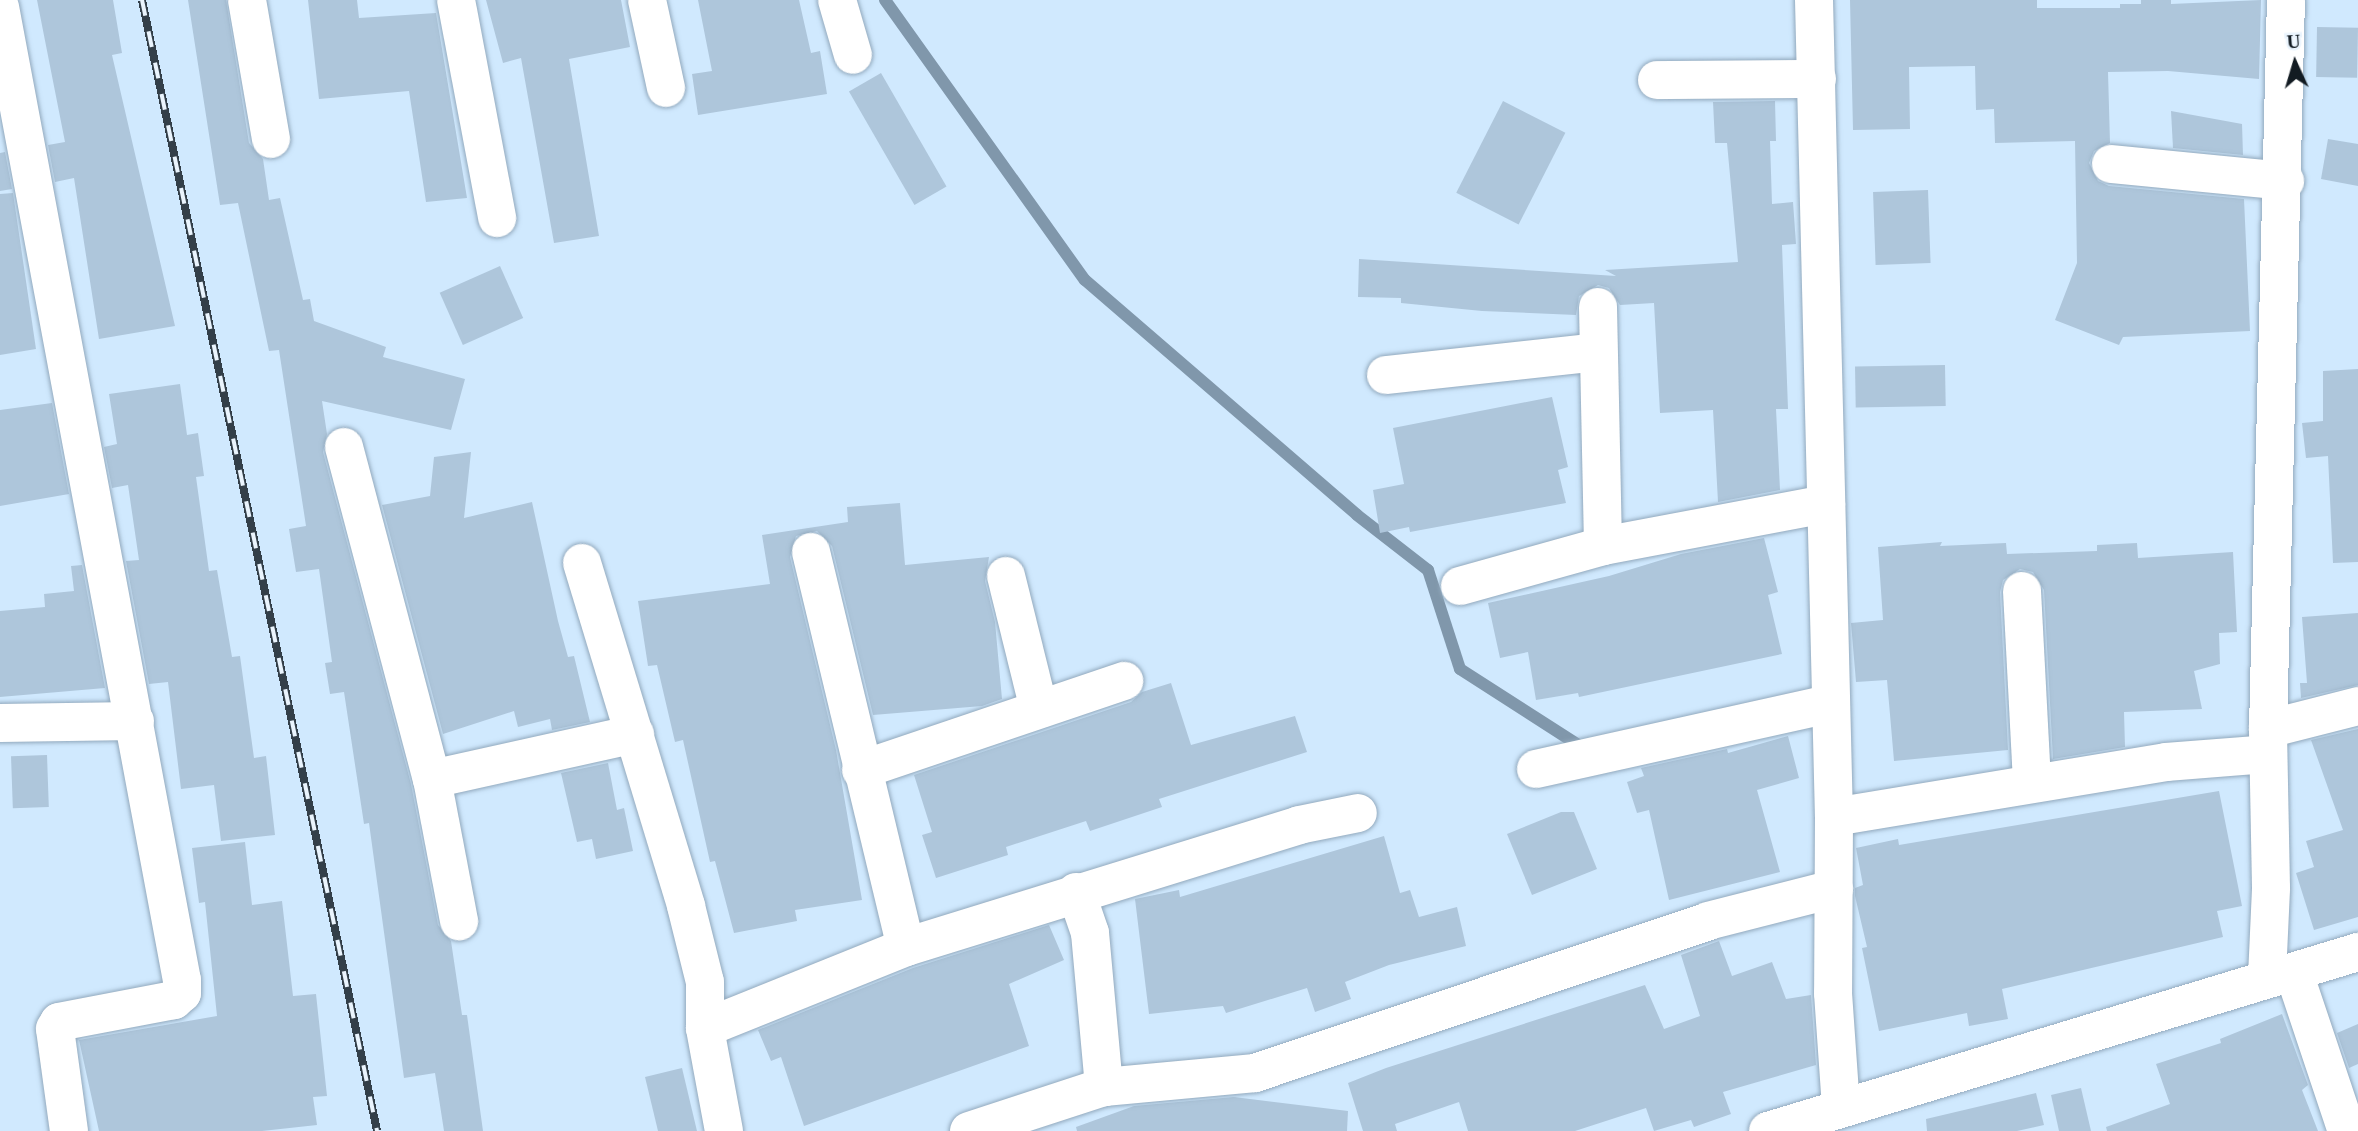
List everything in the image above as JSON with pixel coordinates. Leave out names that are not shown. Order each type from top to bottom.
[{"type":"street","points":[[247,0],[271,139]]},
{"type":"street","points":[[456,0],[497,218]]},
{"type":"street","points":[[647,0],[666,88]]},
{"type":"street","points":[[837,0],[853,54]]},
{"type":"street","points":[[1814,0],[1828,704],[1834,817],[1833,993],[1841,1106]]},
{"type":"street","points":[[2286,0],[2285,181],[2278,263],[2267,742],[2271,888],[2280,975],[2347,1131]]},
{"type":"street","points":[[0,7],[135,721],[182,993],[174,1000],[59,1022],[55,1029],[69,1131]]},
{"type":"street","points":[[1657,80],[1817,79]]},
{"type":"street","points":[[2111,164],[2285,181]]},
{"type":"street","points":[[1598,307],[1603,546]]},
{"type":"street","points":[[1386,375],[1597,352]]},
{"type":"street","points":[[344,447],[432,779],[459,921]]},
{"type":"street","points":[[1460,586],[1603,546],[1826,505]]},
{"type":"street","points":[[811,552],[906,947]]},
{"type":"street","points":[[582,563],[635,734],[705,982],[705,1028],[724,1131]]},
{"type":"street","points":[[1006,576],[1039,709]]},
{"type":"street","points":[[2022,591],[2032,783]]},
{"type":"street","points":[[862,770],[1124,681]]},
{"type":"street","points":[[1563,763],[1828,704]]},
{"type":"street","points":[[1834,817],[2166,762],[2267,742],[2358,706]]},
{"type":"street","points":[[0,723],[135,721]]},
{"type":"street","points":[[432,779],[635,734]]},
{"type":"street","points":[[705,1028],[906,947],[1076,892],[1299,825],[1358,813]]},
{"type":"street","points":[[969,1131],[1104,1087],[1255,1073],[1708,922],[1834,889]]},
{"type":"street","points":[[1076,892],[1090,933],[1104,1087]]},
{"type":"street","points":[[1768,1131],[1841,1106],[2358,952]]},
{"type":"building","points":[[37,0],[113,0],[122,53],[112,55],[175,326],[99,339],[74,178],[55,182],[48,145],[65,142]]},
{"type":"building","points":[[188,0],[226,0],[249,143],[263,159],[269,200],[280,198],[303,300],[310,299],[314,321],[386,347],[383,357],[465,379],[451,430],[322,401],[327,434],[323,452],[411,784],[438,925],[451,941],[462,1015],[467,1015],[483,1131],[444,1131],[435,1073],[404,1078],[369,823],[364,824],[344,692],[330,694],[325,663],[332,662],[319,569],[296,572],[289,529],[306,526],[279,350],[269,351],[238,203],[220,205]]},
{"type":"building","points":[[308,0],[357,0],[359,18],[436,13],[467,198],[426,202],[409,91],[319,99]]},
{"type":"building","points":[[486,0],[621,0],[630,47],[569,59],[599,236],[554,243],[521,58],[503,63]]},
{"type":"building","points":[[698,0],[799,0],[811,53],[820,51],[827,94],[698,115],[692,74],[712,71]]},
{"type":"building","points":[[1850,0],[2037,0],[2037,8],[2120,8],[2120,4],[2141,4],[2141,0],[2171,0],[2171,4],[2261,0],[2259,79],[2168,71],[2108,72],[2110,143],[2094,151],[2089,163],[2098,181],[2109,186],[2244,199],[2250,331],[2123,337],[2119,345],[2055,320],[2077,263],[2075,141],[1995,143],[1994,109],[1976,110],[1975,66],[1909,67],[1910,129],[1853,130]]},
{"type":"building","points":[[2317,27],[2358,28],[2357,78],[2316,77]]},
{"type":"building","points":[[881,73],[946,186],[914,205],[849,92]]},
{"type":"building","points":[[1503,101],[1565,133],[1519,225],[1456,193]]},
{"type":"building","points":[[1775,101],[1776,141],[1770,141],[1772,204],[1793,202],[1796,244],[1782,245],[1788,409],[1776,409],[1780,490],[1718,502],[1713,410],[1660,413],[1654,303],[1620,305],[1609,288],[1598,285],[1579,296],[1576,315],[1482,311],[1401,303],[1401,298],[1358,297],[1359,259],[1616,276],[1605,270],[1738,262],[1727,143],[1715,143],[1713,102]]},
{"type":"building","points":[[2171,111],[2242,124],[2243,155],[2173,148]]},
{"type":"building","points":[[2328,139],[2358,144],[2358,186],[2321,179]]},
{"type":"building","points":[[5,152],[12,189],[0,191],[0,153]]},
{"type":"building","points":[[1928,190],[1931,263],[1876,265],[1873,192]]},
{"type":"building","points":[[13,193],[36,349],[0,355],[0,194]]},
{"type":"building","points":[[500,266],[523,318],[463,345],[440,293]]},
{"type":"building","points":[[1945,365],[1946,406],[1856,408],[1855,367]]},
{"type":"building","points":[[2358,369],[2358,562],[2333,563],[2328,456],[2306,458],[2302,423],[2323,421],[2323,371]]},
{"type":"building","points":[[180,384],[187,435],[198,433],[204,476],[196,477],[209,571],[217,570],[232,657],[240,656],[254,758],[266,756],[275,835],[221,841],[214,785],[181,789],[168,682],[149,684],[126,561],[139,560],[128,485],[112,488],[104,447],[117,444],[109,394]]},
{"type":"building","points":[[1552,397],[1568,467],[1558,470],[1566,503],[1410,532],[1409,527],[1380,533],[1373,490],[1404,484],[1393,428]]},
{"type":"building","points":[[52,403],[69,494],[0,506],[0,410]]},
{"type":"building","points":[[471,452],[464,518],[532,502],[558,621],[568,657],[574,656],[590,722],[552,730],[550,719],[518,727],[514,711],[443,734],[382,505],[430,496],[434,457]]},
{"type":"building","points":[[900,503],[905,565],[989,557],[985,581],[995,622],[1002,699],[982,706],[873,715],[832,546],[817,531],[796,536],[790,557],[836,750],[862,900],[795,910],[797,921],[734,933],[715,861],[710,862],[683,740],[675,742],[657,665],[648,666],[638,601],[770,584],[762,535],[848,522],[847,507]]},
{"type":"building","points":[[1764,538],[1778,592],[1768,595],[1782,654],[1579,697],[1578,693],[1536,700],[1528,652],[1500,658],[1488,603],[1609,576],[1681,554]]},
{"type":"building","points":[[1942,542],[1940,546],[2006,543],[2007,554],[2097,551],[2097,545],[2137,543],[2138,558],[2233,552],[2237,632],[2219,633],[2220,664],[2194,671],[2202,709],[2124,712],[2125,747],[2053,759],[2044,590],[2033,572],[2020,569],[2003,580],[2000,592],[2008,750],[1894,761],[1887,680],[1856,682],[1851,623],[1883,620],[1878,547]]},
{"type":"building","points":[[82,565],[105,688],[0,697],[0,611],[45,607],[44,594],[74,591],[71,566]]},
{"type":"building","points":[[2358,613],[2358,685],[2301,698],[2300,683],[2307,683],[2302,617]]},
{"type":"building","points":[[1171,683],[1191,745],[1295,716],[1307,752],[1159,799],[1162,807],[1090,831],[1086,821],[1006,847],[1008,855],[936,878],[922,835],[932,832],[914,775],[1131,702],[1142,692]]},
{"type":"building","points":[[2358,729],[2358,917],[2314,930],[2296,873],[2314,867],[2306,841],[2343,830],[2311,740]]},
{"type":"building","points":[[1788,736],[1799,778],[1757,790],[1780,872],[1669,900],[1649,810],[1637,813],[1627,782],[1644,776],[1641,768],[1727,749],[1728,753]]},
{"type":"building","points":[[47,755],[49,807],[13,808],[11,756]]},
{"type":"building","points":[[608,763],[617,810],[624,808],[633,851],[596,859],[592,839],[577,842],[561,773]]},
{"type":"building","points":[[2219,791],[2242,906],[2217,911],[2223,937],[2002,989],[2008,1019],[1969,1026],[1967,1013],[1879,1031],[1862,948],[1867,947],[1855,896],[1855,888],[1863,885],[1856,848],[1898,839],[1899,845]]},
{"type":"building","points":[[1561,812],[1574,812],[1597,869],[1532,895],[1507,834]]},
{"type":"building","points":[[1384,836],[1400,893],[1410,890],[1419,917],[1457,907],[1466,946],[1389,965],[1345,982],[1351,999],[1315,1012],[1307,988],[1226,1013],[1223,1006],[1149,1014],[1135,899],[1179,890],[1180,897]]},
{"type":"building","points":[[245,842],[252,905],[282,901],[293,996],[316,994],[327,1096],[313,1097],[317,1125],[262,1131],[99,1131],[79,1040],[217,1016],[205,902],[199,903],[192,848]]},
{"type":"building","points":[[1049,925],[1064,960],[1009,984],[1029,1046],[804,1126],[781,1057],[771,1061],[758,1030],[913,968]]},
{"type":"building","points":[[1719,941],[1732,976],[1772,962],[1786,999],[1811,995],[1816,1065],[1723,1092],[1731,1114],[1694,1127],[1691,1120],[1654,1131],[1646,1108],[1575,1131],[1468,1131],[1459,1102],[1395,1124],[1397,1131],[1363,1131],[1348,1083],[1386,1068],[1645,985],[1664,1029],[1700,1016],[1681,955]]},
{"type":"building","points":[[2282,1014],[2308,1085],[2302,1090],[2318,1131],[2107,1131],[2106,1127],[2170,1104],[2156,1064],[2221,1043],[2220,1039]]},
{"type":"building","points":[[2358,1024],[2358,1064],[2349,1068],[2337,1033]]},
{"type":"building","points":[[682,1068],[697,1131],[658,1131],[645,1077]]},
{"type":"building","points":[[2081,1088],[2091,1131],[2059,1131],[2051,1095]]},
{"type":"building","points":[[2036,1093],[2044,1125],[2017,1131],[1927,1131],[1926,1119]]},
{"type":"building","points":[[1234,1097],[1348,1111],[1347,1131],[1077,1131],[1076,1127],[1134,1106]]},
{"type":"waterway","points":[[885,0],[1085,280],[1357,515],[1428,570],[1460,669],[1577,744]]},
{"type":"railway","points":[[142,0],[377,1131]]}]
